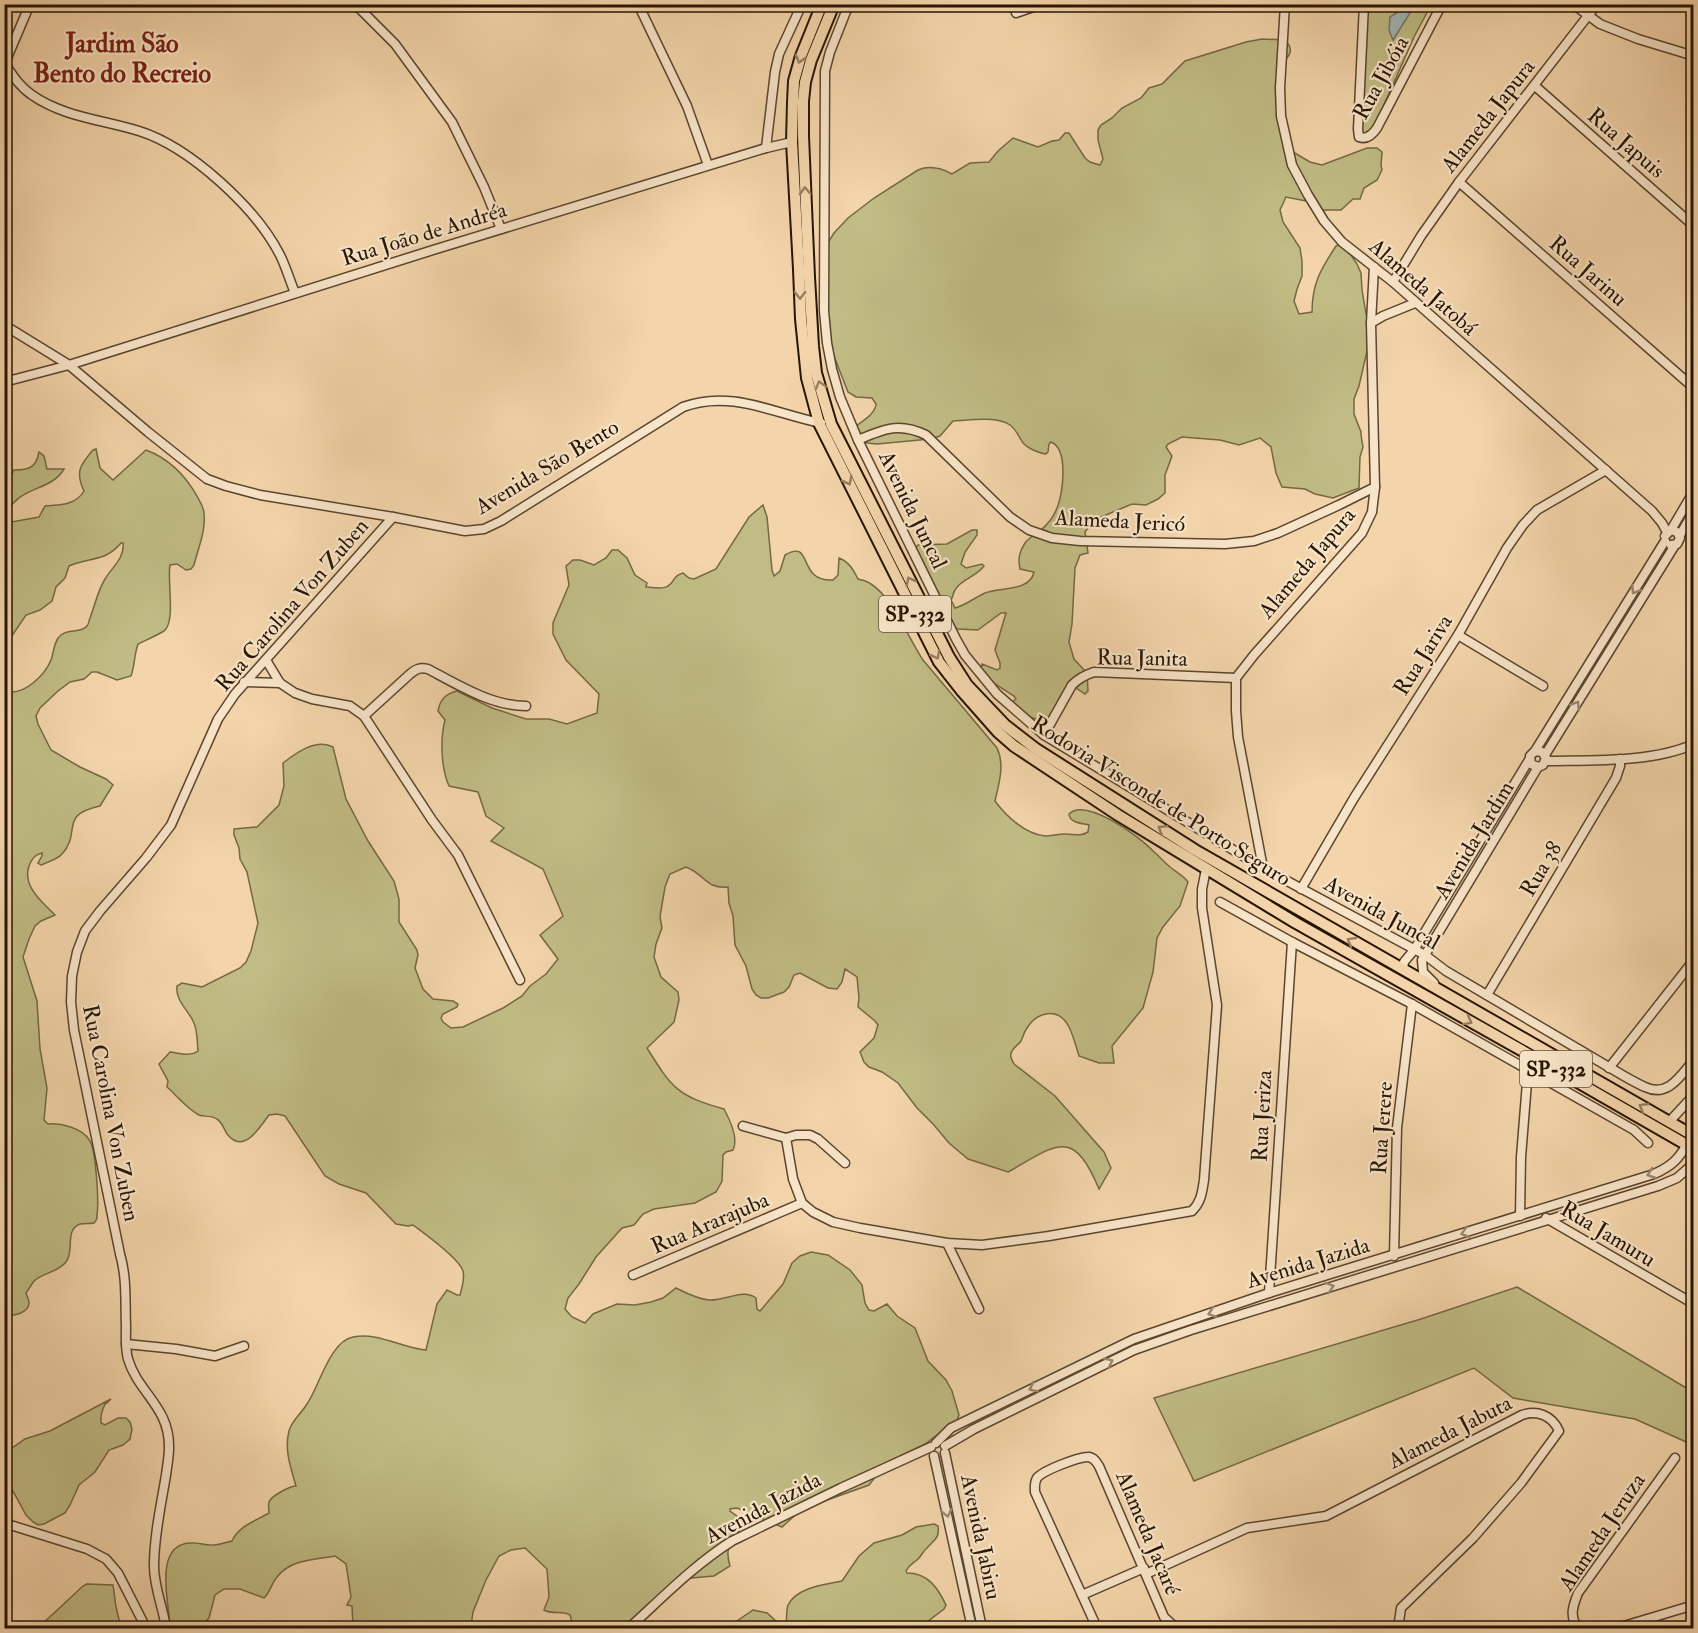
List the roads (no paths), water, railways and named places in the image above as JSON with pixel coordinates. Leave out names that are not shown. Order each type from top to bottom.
[{"type":"main road","name":"Rodovia Visconde de Porto Seguro","points":[[822,4],[801,56],[795,81],[792,142],[803,349],[807,378],[819,423],[939,662],[998,732],[1014,746],[1118,815],[1206,869],[1417,992]]},
{"type":"main road","name":"Rodovia Visconde de Porto Seguro","points":[[834,4],[811,60],[805,82],[802,136],[816,373],[831,424],[949,657],[968,685],[1005,725],[1036,749],[1195,850],[1440,990]]},
{"type":"main road","points":[[1402,969],[1403,980],[1417,992]]},
{"type":"main road","name":"SP-332","points":[[1440,990],[1669,1122],[1691,1141]]},
{"type":"main road","name":"SP-332","points":[[1417,992],[1691,1141]]},
{"type":"street","points":[[30,4],[5,64],[17,81],[32,95],[55,108],[140,131],[176,149],[211,175],[242,202],[264,229],[280,255],[295,293]]},
{"type":"street","points":[[638,4],[687,106],[708,165]]},
{"type":"street","points":[[766,148],[779,54],[801,4]]},
{"type":"street","name":"Avenida Juncal","points":[[849,4],[825,71],[824,311],[832,369],[840,397],[858,440],[965,655],[996,694],[1044,735],[1263,868],[1425,955],[1446,971],[1646,1088],[1662,1090],[1671,1086],[1694,1060]]},
{"type":"street","points":[[1016,13],[1042,4]]},
{"type":"street","name":"Alameda Jatobá","points":[[1286,4],[1280,88],[1281,116],[1292,165],[1324,221],[1342,242],[1393,282],[1652,511],[1668,534]]},
{"type":"street","name":"Rua Jibóia","points":[[1364,4],[1358,134],[1362,138],[1369,136],[1377,128],[1442,4]]},
{"type":"street","points":[[1573,4],[1600,24],[1638,39],[1694,56]]},
{"type":"street","name":"Alameda Japura","points":[[1393,282],[1420,236],[1459,182],[1597,4]]},
{"type":"street","points":[[359,6],[395,44],[452,122],[484,186],[501,229]]},
{"type":"street","name":"Rua Japuis","points":[[1535,86],[1694,226]]},
{"type":"street","name":"Rua João de Andréa","points":[[4,382],[69,365],[708,165],[792,142]]},
{"type":"street","name":"Rua Jarinu","points":[[1459,182],[1694,388]]},
{"type":"street","name":"Alameda Japura","points":[[1236,678],[1362,533],[1372,512],[1375,486],[1371,323],[1374,267]]},
{"type":"street","points":[[1371,323],[1415,303]]},
{"type":"street","name":"Avenida São Bento","points":[[4,325],[69,365],[207,479],[260,495],[465,531],[484,529],[501,520],[683,407],[697,401],[712,399],[744,402],[819,423],[831,424]]},
{"type":"street","name":"Alameda Jericó","points":[[858,440],[884,429],[898,427],[914,429],[926,435],[1010,517],[1029,530],[1052,538],[1080,541],[1225,544],[1254,541],[1278,533],[1375,486]]},
{"type":"street","name":"Rua Jariva","points":[[1301,889],[1354,798],[1458,635],[1507,548],[1523,525],[1538,510],[1606,470]]},
{"type":"street","points":[[1543,761],[1542,752],[1535,751],[1694,491]]},
{"type":"street","points":[[1668,534],[1668,544],[1675,545],[1694,511]]},
{"type":"street","name":"Rua Carolina Von Zuben","points":[[166,1629],[164,1612],[156,1588],[154,1567],[155,1545],[170,1448],[167,1425],[160,1410],[136,1376],[129,1360],[126,1344],[124,1270],[74,1030],[71,1002],[72,976],[77,952],[86,931],[171,825],[218,719],[244,682],[393,517]]},
{"type":"street","points":[[1668,534],[1674,530],[1680,535]]},
{"type":"street","name":"Avenida Jardim","points":[[1425,955],[1675,545]]},
{"type":"street","points":[[1458,635],[1543,686]]},
{"type":"street","points":[[266,660],[280,683],[296,693],[312,699],[350,706],[364,716],[432,820],[458,855],[520,980]]},
{"type":"street","points":[[364,716],[417,668],[428,669],[496,702],[511,706],[526,706]]},
{"type":"street","name":"Rua Janita","points":[[1044,735],[1072,685],[1094,672],[1236,678]]},
{"type":"street","points":[[1236,678],[1238,737],[1263,868]]},
{"type":"street","points":[[244,682],[280,683]]},
{"type":"street","points":[[1529,760],[1531,764],[1543,761],[1620,759],[1654,755],[1694,744]]},
{"type":"street","name":"Avenida Jardim","points":[[1402,969],[1404,962],[1414,950],[1535,751]]},
{"type":"street","name":"Rua 38","points":[[1487,995],[1616,778],[1620,759]]},
{"type":"street","points":[[786,1138],[794,1179],[802,1203],[813,1212],[833,1222],[947,1244],[982,1245],[1049,1236],[1192,1211],[1201,1198],[1204,1180],[1216,1005],[1202,908],[1202,889],[1206,869]]},
{"type":"street","points":[[1220,902],[1412,1004],[1634,1130],[1647,1143]]},
{"type":"street","name":"Rua Jeriza","points":[[1272,1305],[1265,1304],[1264,1298],[1269,1293],[1292,942]]},
{"type":"street","points":[[1425,955],[1421,964],[1423,972],[1440,990]]},
{"type":"street","points":[[1609,1068],[1694,960]]},
{"type":"street","name":"Rua Jerere","points":[[1396,1267],[1401,1259],[1393,1256],[1397,1128],[1412,1004]]},
{"type":"street","points":[[1520,1216],[1522,1147],[1528,1071]]},
{"type":"street","points":[[1669,1122],[1694,1095]]},
{"type":"street","points":[[743,1126],[786,1138],[810,1135],[818,1139],[845,1163]]},
{"type":"street","name":"Avenida Jazida","points":[[938,1449],[951,1428],[1134,1339],[1269,1293],[1661,1171],[1680,1156],[1691,1141]]},
{"type":"street","name":"Avenida Jazida","points":[[629,1629],[692,1570],[732,1541],[841,1488],[938,1449],[974,1428],[1134,1350],[1191,1330],[1658,1186],[1677,1178],[1692,1167]]},
{"type":"street","name":"Rua Ararajuba","points":[[633,1275],[802,1203]]},
{"type":"street","name":"Rua Jamuru","points":[[1536,1211],[1694,1304]]},
{"type":"street","points":[[947,1244],[979,1310]]},
{"type":"street","points":[[126,1344],[215,1356],[244,1346]]},
{"type":"street","name":"Alameda Jabuta","points":[[1145,1571],[1247,1528],[1326,1516],[1522,1415],[1541,1414],[1552,1420],[1559,1431],[1521,1483],[1473,1538],[1401,1608],[1399,1622],[1402,1629]]},
{"type":"street","name":"Avenida Jabiru","points":[[938,1449],[972,1629]]},
{"type":"street","name":"Avenida Jabiru","points":[[938,1449],[982,1629]]},
{"type":"street","name":"Alameda Jacaré","points":[[1097,1629],[1035,1492],[1034,1485],[1039,1476],[1088,1457],[1094,1459],[1099,1466],[1164,1617],[1176,1629]]},
{"type":"street","name":"Alameda Jeruza","points":[[1578,1629],[1572,1618],[1572,1610],[1578,1593],[1675,1458]]},
{"type":"street","points":[[4,1522],[87,1549],[106,1559],[118,1573],[146,1629]]},
{"type":"street","points":[[1082,1595],[1145,1571]]},
{"type":"street","points":[[1617,1629],[1694,1605]]},
{"type":"district","name":"Jardim São Bento do Recreio","points":[[122,58]]}]
